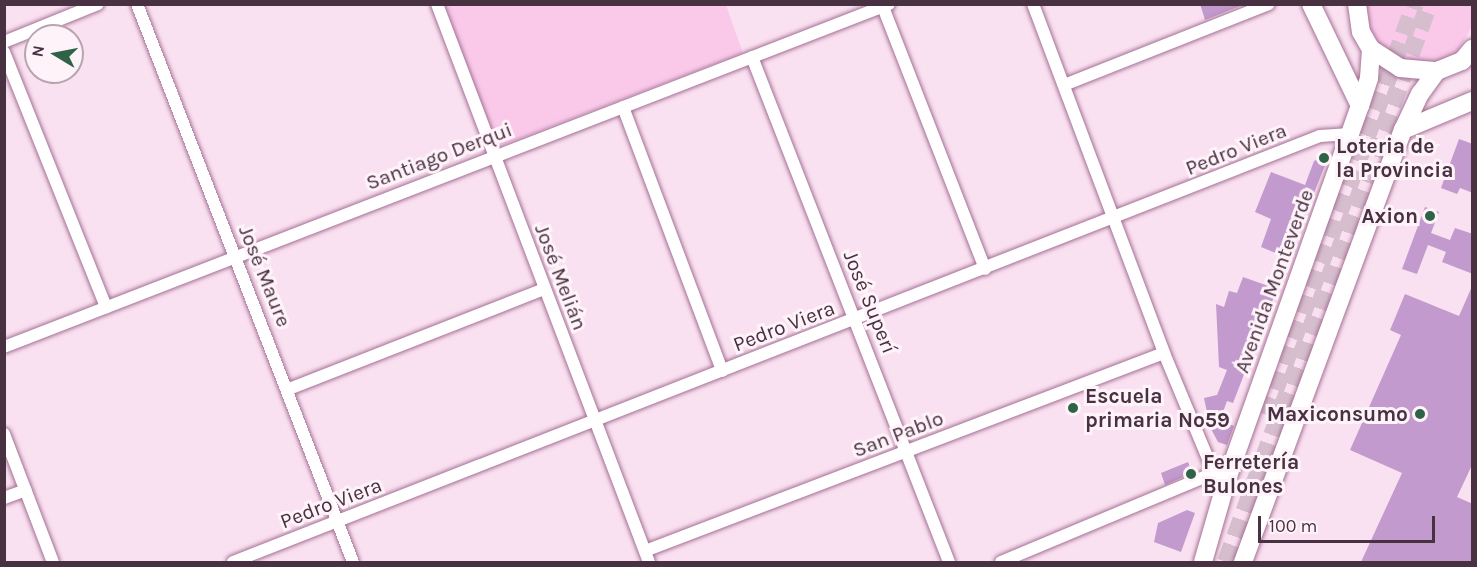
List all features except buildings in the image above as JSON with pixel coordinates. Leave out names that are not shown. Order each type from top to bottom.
[{"type":"main road","points":[[1311,4],[1360,106]]},
{"type":"main road","points":[[1341,4],[1358,9],[1361,32],[1371,49],[1400,68],[1437,71],[1469,58]]},
{"type":"main road","name":"Avenida Monteverde","points":[[1203,562],[1220,476],[1360,106],[1369,78],[1371,49]]},
{"type":"main road","points":[[1243,562],[1403,130],[1420,94],[1437,71]]},
{"type":"main road","points":[[1403,130],[1473,101]]},
{"type":"street","points":[[4,42],[98,4]]},
{"type":"street","name":"José Maure","points":[[137,4],[289,389],[353,562]]},
{"type":"street","name":"José Melián","points":[[437,4],[647,557]]},
{"type":"street","points":[[1001,562],[1220,476],[1164,352],[1033,4]]},
{"type":"street","points":[[1064,85],[1269,4]]},
{"type":"street","points":[[886,6],[986,269]]},
{"type":"street","name":"Santiago Derqui","points":[[4,347],[494,155],[886,6]]},
{"type":"street","points":[[4,52],[106,307]]},
{"type":"street","name":"José Superí","points":[[752,57],[949,562]]},
{"type":"street","points":[[623,107],[722,371]]},
{"type":"street","name":"Pedro Viera","points":[[233,562],[1114,219],[1320,136],[1350,134]]},
{"type":"street","points":[[289,389],[544,289]]},
{"type":"street","name":"San Pablo","points":[[647,557],[1164,352]]},
{"type":"street","points":[[4,434],[53,562]]},
{"type":"street","points":[[4,498],[26,490]]},
{"type":"shaded area","points":[[443,5],[726,5],[743,53],[503,145],[494,140]]},
{"type":"shaded area","points":[[1367,5],[1472,5],[1472,27],[1455,55],[1440,63],[1406,65],[1378,47],[1370,32]]},
{"type":"tunnel","points":[[1266,415],[1415,4]]},
{"type":"tunnel","points":[[1226,562],[1429,4]]},
{"type":"place","name":"Loteria de la Provincia","points":[[1324,158]]},
{"type":"place","name":"Axion","points":[[1430,216]]},
{"type":"place","name":"Escuela primaria Nº59","points":[[1073,408]]},
{"type":"place","name":"Maxiconsumo","points":[[1420,414]]},
{"type":"place","name":"Ferretería Bulones","points":[[1191,474]]}]
